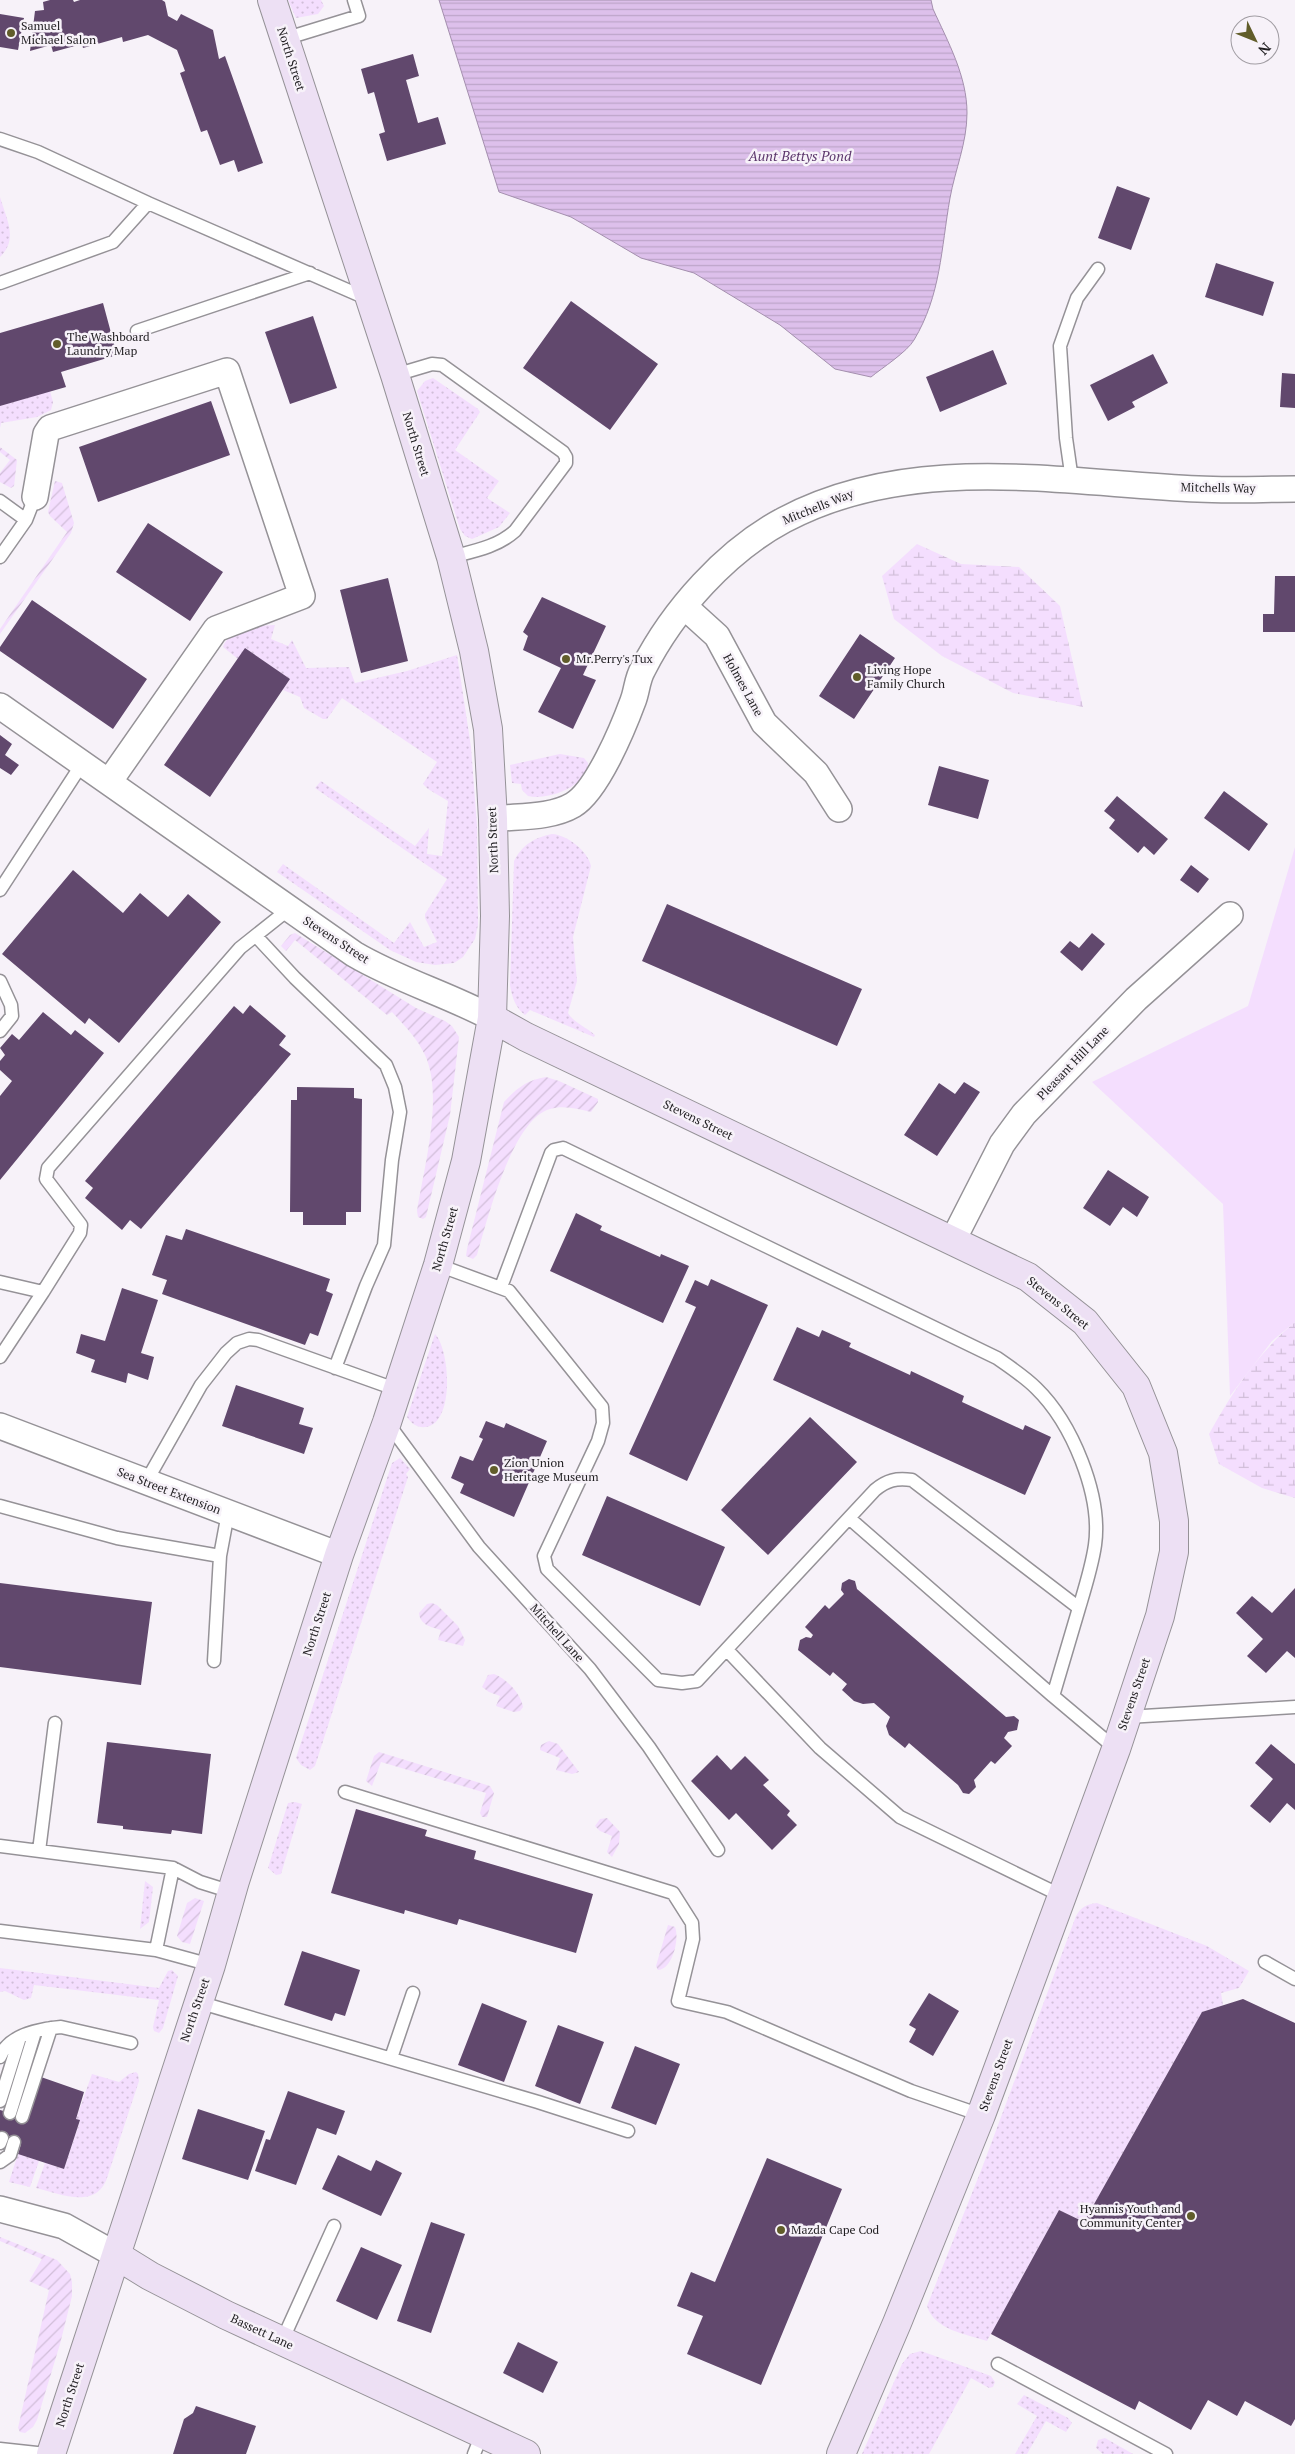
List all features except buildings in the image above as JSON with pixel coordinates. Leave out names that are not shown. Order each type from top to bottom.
[{"type":"street","name":"North Street","points":[[51,2454],[211,1965],[232,1892],[339,1555],[398,1390],[438,1265],[466,1161],[492,1018],[495,916],[493,819],[486,721],[474,651],[451,558],[395,375],[272,0]]},
{"type":"street","points":[[35,497],[46,434],[50,428],[227,371],[302,596],[216,629],[109,782]]},
{"type":"street","name":"Mitchells Way","points":[[493,819],[543,814],[564,809],[574,805],[591,790],[633,701],[641,672],[685,607],[722,566],[762,533],[786,519],[840,496],[888,484],[938,478],[1005,477],[1199,489],[1295,489]]},
{"type":"street","name":"Holmes Lane","points":[[685,607],[716,636],[764,723],[816,773],[839,809]]},
{"type":"street","name":"Stevens Street","points":[[0,706],[289,909],[386,972],[461,1002],[526,1037],[1028,1277],[1085,1322],[1136,1386],[1163,1453],[1174,1521],[1174,1552],[1160,1616],[1116,1748],[981,2115],[904,2306],[841,2454]]},
{"type":"street","name":"Pleasant Hill Lane","points":[[953,1240],[1002,1144],[1024,1114],[1136,999],[1230,916]]},
{"type":"street","name":"Sea Street Extension","points":[[0,1426],[339,1555]]},
{"type":"street","name":"Bassett Lane","points":[[0,2208],[64,2226],[150,2276],[282,2341],[478,2444],[526,2454]]},
{"type":"lane","points":[[284,39],[359,16],[354,0]]},
{"type":"lane","points":[[0,139],[38,152],[148,203],[370,300]]},
{"type":"lane","points":[[0,283],[113,242],[148,203]]},
{"type":"lane","points":[[1072,480],[1066,438],[1060,346],[1078,298],[1098,269]]},
{"type":"lane","points":[[138,331],[310,273]]},
{"type":"lane","points":[[395,375],[432,364],[442,365],[563,452],[566,457],[566,463],[516,531],[491,546],[451,558]]},
{"type":"lane","points":[[0,558],[26,520],[35,497]]},
{"type":"lane","points":[[0,501],[26,520]]},
{"type":"lane","points":[[0,890],[5,869],[82,764]]},
{"type":"lane","points":[[0,1357],[80,1233],[81,1225],[46,1179],[48,1168],[240,948],[289,909]]},
{"type":"lane","points":[[256,936],[295,978],[386,1065],[395,1087],[400,1112],[392,1160],[384,1244],[366,1286],[336,1368]]},
{"type":"lane","points":[[0,981],[11,1005],[12,1016],[0,1031]]},
{"type":"lane","points":[[501,1286],[551,1153],[554,1150],[563,1148],[997,1358],[1036,1388],[1056,1411],[1070,1435],[1084,1468],[1095,1519],[1096,1544],[1053,1696]]},
{"type":"lane","points":[[438,1265],[501,1286],[509,1291],[602,1407],[603,1423],[598,1440],[544,1556],[547,1569],[658,1680],[682,1683],[697,1681],[849,1518],[885,1482],[899,1478],[912,1480],[1079,1608]]},
{"type":"lane","points":[[0,1282],[43,1292]]},
{"type":"lane","points":[[146,1482],[201,1385],[226,1352],[237,1343],[249,1339],[258,1340],[398,1390]]},
{"type":"lane","name":"Mitchell Lane","points":[[387,1422],[479,1547],[590,1669],[649,1747],[718,1850]]},
{"type":"lane","points":[[0,1506],[117,1538],[220,1556]]},
{"type":"lane","points":[[214,1661],[220,1556],[222,1536],[228,1513]]},
{"type":"lane","points":[[849,1518],[1053,1696],[1116,1748]]},
{"type":"lane","points":[[726,1650],[820,1748],[900,1817],[1062,1896]]},
{"type":"lane","points":[[1127,1717],[1295,1707]]},
{"type":"lane","points":[[39,1851],[55,1723]]},
{"type":"lane","points":[[345,1792],[673,1893],[692,1923],[693,1939],[678,2001],[728,2012],[911,2091],[981,2115]]},
{"type":"lane","points":[[0,1846],[173,1868],[200,1882],[232,1892]]},
{"type":"lane","points":[[156,1950],[173,1868]]},
{"type":"lane","points":[[0,1931],[156,1950],[211,1965]]},
{"type":"lane","points":[[1266,1962],[1295,1979]]},
{"type":"lane","points":[[391,2058],[413,1993]]},
{"type":"lane","points":[[198,2002],[391,2058],[628,2131]]},
{"type":"lane","points":[[22,2117],[51,2028]]},
{"type":"lane","points":[[0,2057],[7,2044],[20,2037],[51,2028],[61,2028],[131,2043]]},
{"type":"lane","points":[[10,2113],[35,2032]]},
{"type":"lane","points":[[0,2100],[20,2037]]},
{"type":"lane","points":[[0,2162],[10,2155],[5,2141]]},
{"type":"lane","points":[[282,2341],[334,2226]]},
{"type":"lane","points":[[998,2364],[1166,2454]]},
{"type":"lane","points":[[0,2449],[46,2454]]},
{"type":"green space","points":[[288,0],[321,0],[324,6],[318,14],[296,18]]},
{"type":"green space","points":[[0,197],[8,220],[10,236],[6,250],[0,257]]},
{"type":"green space","points":[[433,378],[480,412],[455,450],[499,481],[487,498],[510,513],[499,527],[472,539],[465,536],[460,529],[417,391],[425,381]]},
{"type":"green space","points":[[50,391],[53,402],[51,410],[37,417],[1,423],[0,428],[0,406]]},
{"type":"green space","points":[[0,447],[17,460],[14,486],[11,488],[0,482],[0,473],[10,460],[0,452]]},
{"type":"green space","points":[[55,481],[62,483],[74,523],[71,533],[0,634],[0,629],[67,532],[48,512]]},
{"type":"green space","points":[[917,544],[961,564],[1019,567],[1060,606],[1083,707],[1013,693],[942,656],[894,619],[882,576]]},
{"type":"green space","points":[[275,625],[271,639],[288,646],[292,640],[306,668],[349,667],[355,683],[407,671],[457,655],[471,747],[477,826],[478,925],[475,939],[463,957],[454,963],[435,965],[416,962],[390,950],[277,872],[283,864],[394,943],[410,922],[424,947],[437,942],[425,918],[425,914],[447,879],[315,788],[321,781],[415,846],[429,828],[427,854],[442,856],[448,801],[423,784],[437,762],[342,698],[327,719],[323,719],[304,708],[300,697],[283,690],[290,679],[245,648],[238,659],[223,647],[231,636],[245,630],[253,627]]},
{"type":"green space","points":[[560,754],[584,758],[588,763],[582,779],[566,790],[546,796],[528,796],[522,790],[521,784],[512,783],[510,765]]},
{"type":"green space","points":[[552,834],[564,837],[576,845],[586,855],[591,866],[573,937],[577,981],[568,1013],[595,1035],[594,1037],[530,1010],[525,1015],[516,1005],[510,985],[514,861],[525,846]]},
{"type":"green space","points":[[1295,847],[1295,1322],[1272,1341],[1230,1396],[1223,1204],[1092,1082],[1248,1006]]},
{"type":"green space","points":[[295,933],[416,1008],[445,1021],[452,1026],[459,1037],[450,1115],[426,1217],[423,1219],[418,1217],[417,1211],[428,1153],[433,1111],[433,1090],[425,1055],[414,1037],[392,1012],[387,1015],[295,940],[286,951],[281,946],[290,935]]},
{"type":"green space","points":[[546,1077],[598,1099],[598,1102],[591,1112],[565,1107],[550,1109],[536,1117],[524,1131],[503,1173],[494,1196],[477,1255],[473,1259],[466,1256],[467,1249],[504,1102],[523,1085]]},
{"type":"green space","points":[[1295,1322],[1295,1498],[1262,1488],[1219,1464],[1209,1434],[1247,1374],[1269,1347]]},
{"type":"green space","points":[[435,1334],[444,1354],[447,1385],[446,1400],[442,1413],[435,1422],[426,1427],[420,1427],[413,1424],[407,1417]]},
{"type":"green space","points":[[400,1458],[410,1469],[406,1474],[408,1477],[315,1766],[310,1770],[301,1765],[296,1758],[392,1463]]},
{"type":"green space","points":[[427,1604],[437,1605],[458,1626],[465,1640],[463,1646],[438,1640],[441,1630],[427,1625],[421,1620],[419,1613]]},
{"type":"green space","points":[[494,1674],[503,1679],[516,1692],[522,1702],[523,1707],[520,1711],[514,1712],[496,1706],[500,1696],[482,1687],[488,1675]]},
{"type":"green space","points":[[549,1741],[558,1744],[579,1772],[572,1774],[556,1770],[560,1758],[540,1750],[541,1745]]},
{"type":"green space","points":[[379,1752],[490,1786],[494,1793],[487,1817],[482,1817],[480,1813],[486,1793],[381,1762],[372,1786],[366,1781],[374,1756]]},
{"type":"green space","points":[[288,1803],[302,1804],[281,1874],[276,1875],[268,1868]]},
{"type":"green space","points":[[607,1818],[620,1832],[619,1844],[612,1857],[607,1852],[612,1836],[600,1831],[595,1826],[600,1819]]},
{"type":"green space","points":[[145,1881],[153,1887],[149,1922],[140,1929]]},
{"type":"green space","points":[[195,1898],[204,1901],[190,1944],[182,1942],[177,1936],[187,1903]]},
{"type":"green space","points":[[1097,1903],[1207,1946],[1249,1971],[1239,1988],[1221,1993],[1223,2005],[1202,2012],[1084,2222],[1059,2210],[987,2341],[944,2326],[936,2321],[927,2306],[982,2168],[1076,1916],[1085,1906]]},
{"type":"green space","points":[[668,1925],[675,1927],[676,1946],[671,1960],[663,1969],[658,1970],[656,1966]]},
{"type":"green space","points":[[0,1968],[159,1988],[168,1971],[172,1970],[178,1976],[163,2028],[159,2033],[154,2031],[153,2027],[159,2000],[34,1985],[31,1998],[24,2000],[5,1991],[0,1992]]},
{"type":"green space","points":[[136,2072],[139,2081],[102,2188],[95,2194],[86,2197],[76,2197],[36,2188],[45,2163],[64,2169],[80,2121],[76,2119],[92,2074],[119,2082],[129,2074]]},
{"type":"green space","points":[[18,2154],[39,2161],[30,2187],[9,2182]]},
{"type":"green space","points":[[0,2237],[57,2260],[70,2274],[72,2282],[72,2296],[60,2344],[37,2420],[33,2427],[25,2433],[20,2432],[18,2428],[49,2290],[29,2281],[42,2259],[0,2241]]},
{"type":"green space","points":[[921,2351],[991,2376],[995,2382],[993,2387],[989,2388],[971,2378],[929,2454],[862,2454],[902,2364],[910,2354]]},
{"type":"green space","points":[[1024,2395],[1068,2418],[1072,2423],[1066,2432],[1046,2421],[1027,2454],[1015,2454],[1037,2416],[1017,2404]]},
{"type":"green space","points":[[1105,2438],[1133,2454],[1103,2454],[1096,2448],[1098,2440]]},
{"type":"water","name":"Aunt Bettys Pond","points":[[439,0],[931,0],[960,73],[964,86],[967,113],[963,146],[950,198],[935,289],[923,323],[911,345],[871,377],[835,369],[780,325],[694,273],[641,258],[571,217],[499,192]]},
{"type":"place","name":"Samuel Michael Salon","points":[[11,33]]},
{"type":"place","name":"The Washboard Laundry Map","points":[[57,344]]},
{"type":"place","name":"Mr.Perry's Tux","points":[[566,659]]},
{"type":"place","name":"Living Hope Family Church","points":[[857,677]]},
{"type":"place","name":"Zion Union Heritage Museum","points":[[494,1470]]},
{"type":"place","name":"Hyannis Youth and Community Center","points":[[1191,2216]]},
{"type":"place","name":"Mazda Cape Cod","points":[[781,2230]]}]
